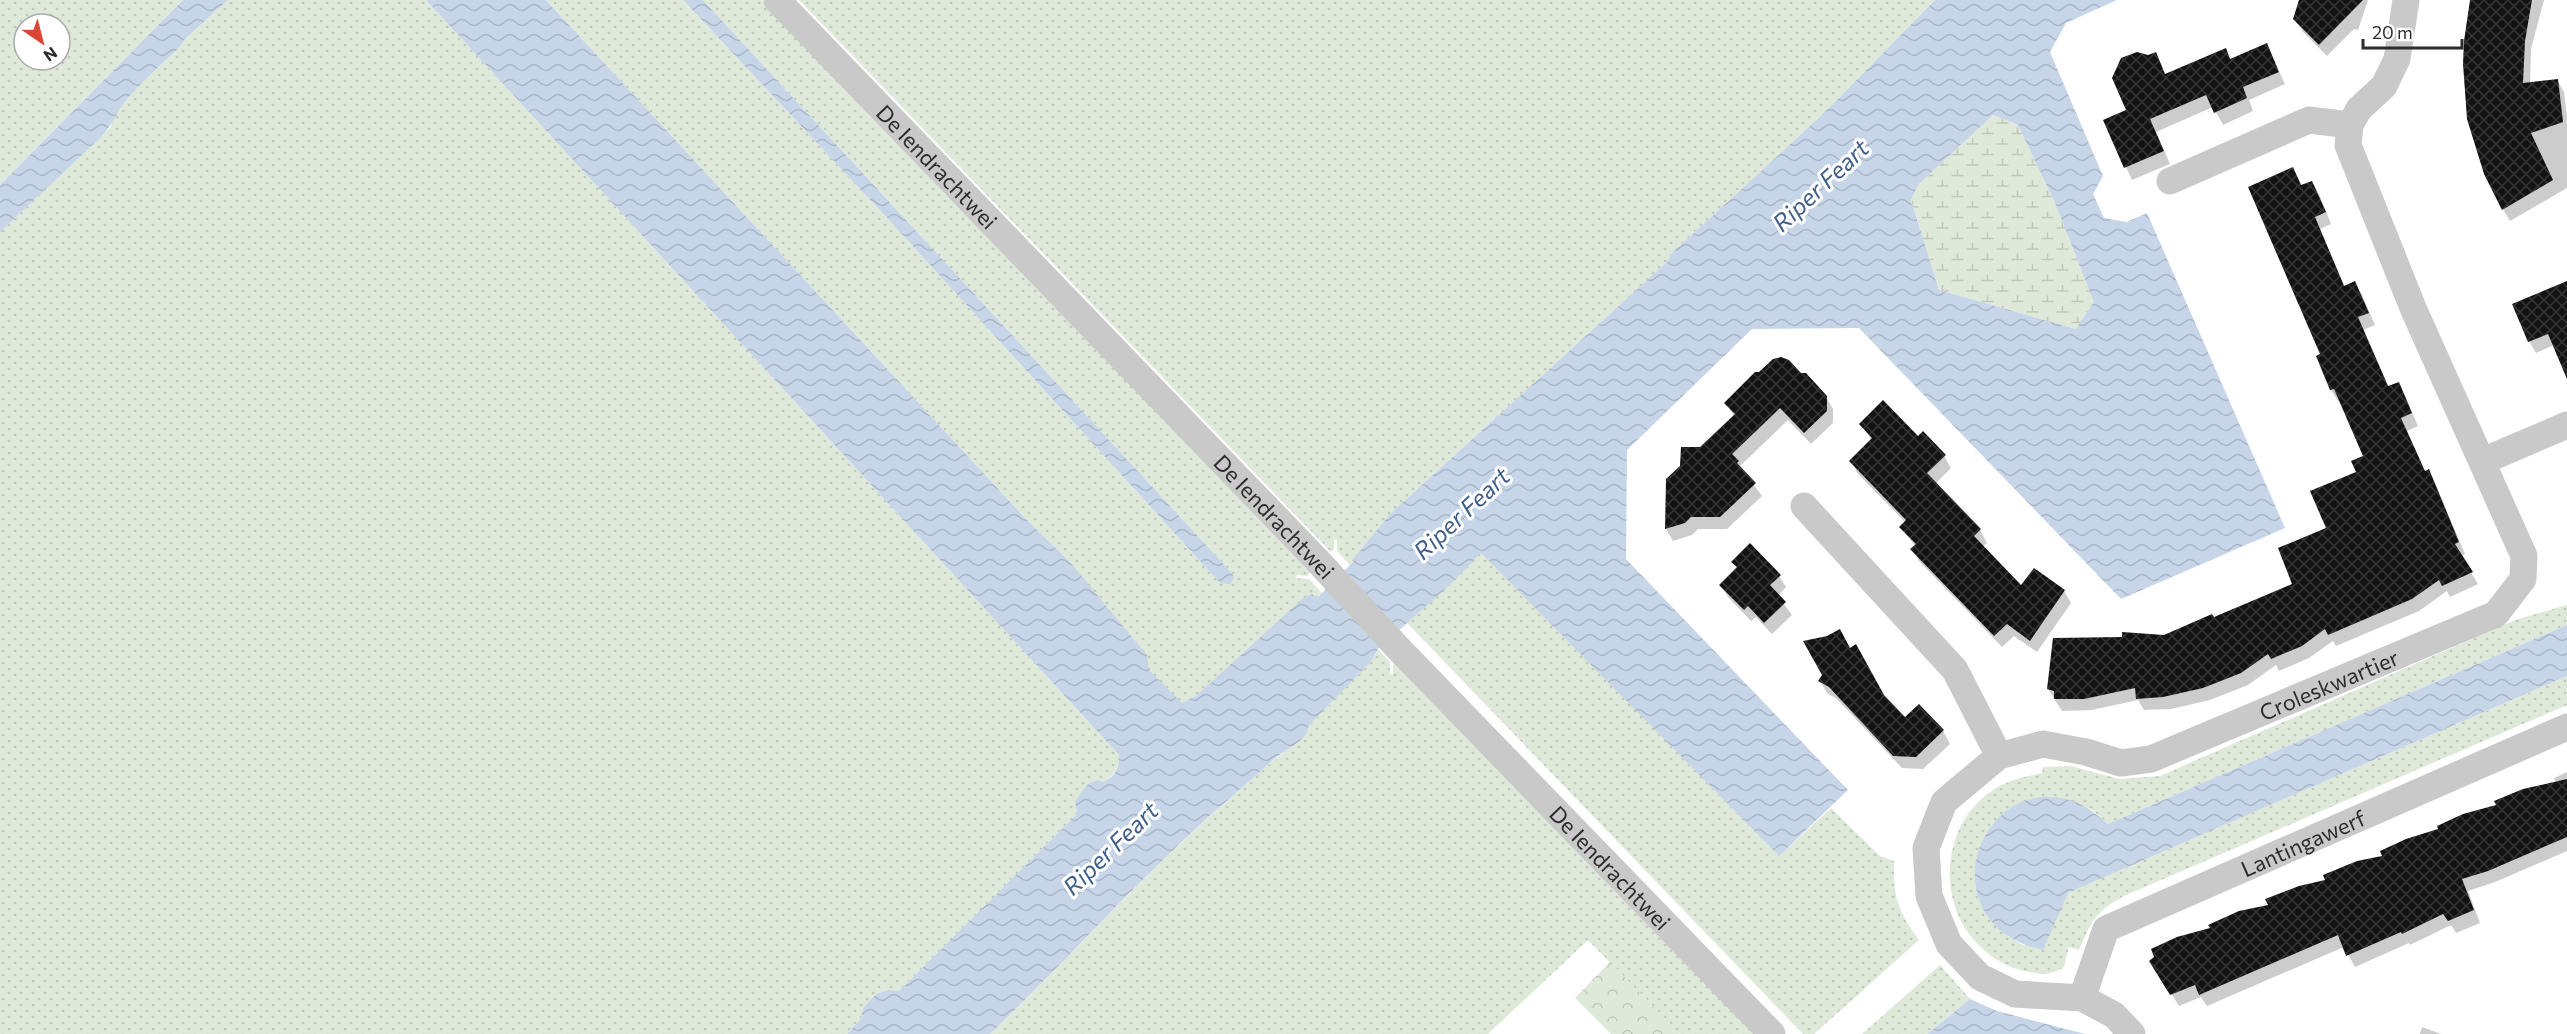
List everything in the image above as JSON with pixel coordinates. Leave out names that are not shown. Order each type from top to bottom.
[{"type":"street","name":"De Iendrachtwei","points":[[777,0],[1316,559],[1396,647],[1772,1034]]},
{"type":"street","points":[[2170,181],[2309,120],[2350,125],[2359,109],[2384,86],[2397,59],[2406,0]]},
{"type":"street","name":"Croleskwartier","points":[[2132,1034],[2114,1015],[2082,998],[2015,994],[1980,977],[1949,944],[1929,896],[1926,848],[1944,802],[1998,756],[2043,744],[2086,752],[2121,764],[2151,759],[2496,614],[2523,579],[2524,556],[2413,308],[2348,145],[2350,125]]},
{"type":"street","points":[[2483,461],[2567,425]]},
{"type":"street","points":[[1804,506],[1955,670],[1998,756]]},
{"type":"street","name":"Lantingawerf","points":[[2082,998],[2106,929],[2567,727]]},
{"type":"green space","points":[[0,0],[183,0],[0,185]]},
{"type":"green space","points":[[228,0],[426,0],[1119,755],[1118,764],[1110,777],[1075,801],[1077,814],[899,991],[888,990],[876,994],[863,1008],[861,1019],[847,1034],[0,1034],[0,232],[110,128],[122,105],[131,95],[179,48],[185,39]]},
{"type":"green space","points":[[546,0],[683,0],[889,220],[1220,583],[1234,578],[1232,573],[703,0],[762,0],[1312,571],[1307,576],[1297,575],[1296,578],[1309,579],[1322,593],[1196,696],[1182,704],[1148,670],[1069,561],[1026,519]]},
{"type":"green space","points":[[799,0],[1935,0],[1826,111],[1672,253],[1668,261],[1391,513],[1350,565],[1337,551],[1337,540],[1334,540],[1334,549],[1331,552]]},
{"type":"green space","points":[[1993,115],[2018,125],[2055,203],[2095,303],[2076,329],[1939,290],[1911,200],[1918,185]]},
{"type":"green space","points":[[1481,552],[1779,856],[1831,808],[1880,856],[1894,861],[1898,904],[1919,940],[1814,1034],[1803,1034],[1406,622],[1452,583]]},
{"type":"green space","points":[[2567,605],[2567,625],[2108,824],[2092,810],[2073,801],[1994,822],[1977,859],[1975,876],[1977,893],[1983,908],[1993,922],[2007,935],[2025,946],[2068,893],[2567,676],[2567,705],[2124,896],[2100,912],[2087,931],[2079,950],[2069,947],[2064,967],[2059,970],[2046,974],[2036,973],[2017,969],[2001,962],[1975,941],[1958,916],[1952,896],[1950,875],[1957,834],[1967,815],[1981,799],[2003,784],[2042,773],[2043,767],[2071,766],[2119,779],[2160,776],[2515,620]]},
{"type":"green space","points":[[1378,649],[1390,662],[1390,674],[1393,674],[1393,665],[1398,660],[1760,1034],[1680,1034],[1588,940],[1488,1034],[990,1034],[1173,851],[1281,754],[1301,740],[1307,733],[1309,725],[1370,663]]},
{"type":"green space","points":[[1610,962],[1680,1034],[1611,1034],[1575,998]]},
{"type":"green space","points":[[1940,965],[1970,999],[1927,1034],[1862,1034]]},
{"type":"water","points":[[183,0],[228,0],[185,39],[179,48],[134,91],[101,137],[0,232],[0,185]]},
{"type":"water","name":"Riper Feart","points":[[426,0],[546,0],[1026,519],[1069,561],[1147,655],[1149,670],[1182,703],[1196,696],[1301,600],[1312,594],[1317,598],[1354,561],[1353,559],[1391,513],[1668,261],[1672,253],[1826,111],[1935,0],[2117,0],[2066,23],[2050,52],[2103,176],[2093,194],[2104,218],[2127,222],[2147,213],[2285,528],[2121,599],[1859,328],[1752,329],[1627,450],[1626,559],[1848,790],[1779,856],[1481,553],[1452,583],[1378,649],[1370,663],[1309,725],[1301,740],[1278,756],[1173,850],[990,1034],[847,1034],[861,1019],[863,1008],[876,994],[888,990],[899,991],[1077,814],[1075,801],[1087,785],[1097,780],[1104,782],[1114,775],[1119,755]],"holes":[[[1993,115],[2018,125],[2055,203],[2094,302],[2076,329],[1939,290],[1911,200],[1918,185]]]},
{"type":"water","points":[[683,0],[703,0],[1232,573],[1234,578],[1230,584],[1220,583],[889,220]]},
{"type":"water","points":[[2567,625],[2567,676],[2068,893],[2043,950],[2006,935],[1984,911],[1975,883],[1978,854],[1990,828],[2011,808],[2039,797],[2073,801],[2087,808],[2108,824]]},
{"type":"water","points":[[1970,999],[1997,1011],[2085,1034],[1927,1034]]},
{"type":"building","points":[[2299,0],[2363,0],[2319,45],[2293,19]]},
{"type":"building","points":[[2470,0],[2532,0],[2525,41],[2523,83],[2558,79],[2563,122],[2531,133],[2553,180],[2502,210],[2484,174],[2467,119],[2463,64]]},
{"type":"building","points":[[2267,43],[2279,72],[2243,87],[2247,98],[2214,113],[2206,95],[2150,119],[2164,151],[2124,168],[2103,120],[2126,110],[2112,78],[2121,58],[2137,52],[2148,55],[2156,52],[2165,74],[2226,48],[2230,59]]},
{"type":"building","points":[[2293,167],[2301,185],[2312,181],[2326,212],[2315,217],[2344,286],[2355,281],[2369,313],[2358,317],[2388,386],[2399,382],[2412,413],[2401,418],[2425,471],[2429,469],[2459,542],[2455,544],[2473,572],[2442,586],[2439,580],[2412,599],[2328,635],[2325,629],[2302,646],[2271,659],[2268,654],[2241,673],[2203,688],[2163,697],[2136,699],[2135,688],[2084,699],[2054,699],[2054,691],[2047,689],[2053,638],[2122,637],[2122,632],[2164,635],[2292,584],[2278,548],[2326,528],[2310,491],[2356,472],[2351,461],[2363,456],[2334,389],[2330,390],[2316,356],[2320,354],[2248,187]]},
{"type":"building","points":[[2567,281],[2567,379],[2548,334],[2528,342],[2512,304]]},
{"type":"building","points":[[1781,357],[1789,360],[1801,373],[1806,373],[1827,396],[1827,411],[1804,433],[1780,408],[1732,454],[1739,461],[1737,463],[1756,483],[1720,517],[1691,517],[1685,523],[1665,529],[1666,479],[1680,466],[1681,447],[1700,447],[1735,414],[1724,403],[1755,372],[1759,372],[1773,359]]},
{"type":"building","points":[[1883,400],[1918,436],[1923,431],[1946,455],[1927,473],[1981,529],[1974,536],[2021,585],[2034,568],[2065,590],[2030,641],[2007,624],[1994,636],[1910,549],[1916,544],[1899,527],[1906,520],[1849,461],[1872,438],[1859,424]]},
{"type":"building","points":[[1750,543],[1781,575],[1770,585],[1786,602],[1764,623],[1748,606],[1744,610],[1719,585],[1737,567],[1731,562]]},
{"type":"building","points":[[1840,629],[1850,648],[1856,644],[1884,695],[1905,717],[1919,704],[1944,730],[1916,757],[1893,756],[1829,687],[1818,681],[1822,675],[1803,641],[1827,636]]},
{"type":"building","points":[[2567,779],[2567,837],[2488,871],[2462,879],[2474,910],[2448,921],[2443,914],[2402,934],[2401,932],[2346,956],[2338,935],[2199,995],[2195,985],[2170,995],[2149,961],[2154,957],[2151,949],[2177,937],[2210,928],[2208,925],[2239,911],[2268,905],[2265,899],[2299,886],[2325,880],[2323,875],[2357,861],[2382,856],[2380,851],[2406,839],[2438,829],[2437,826],[2463,814],[2496,805],[2494,801],[2523,789]]}]
